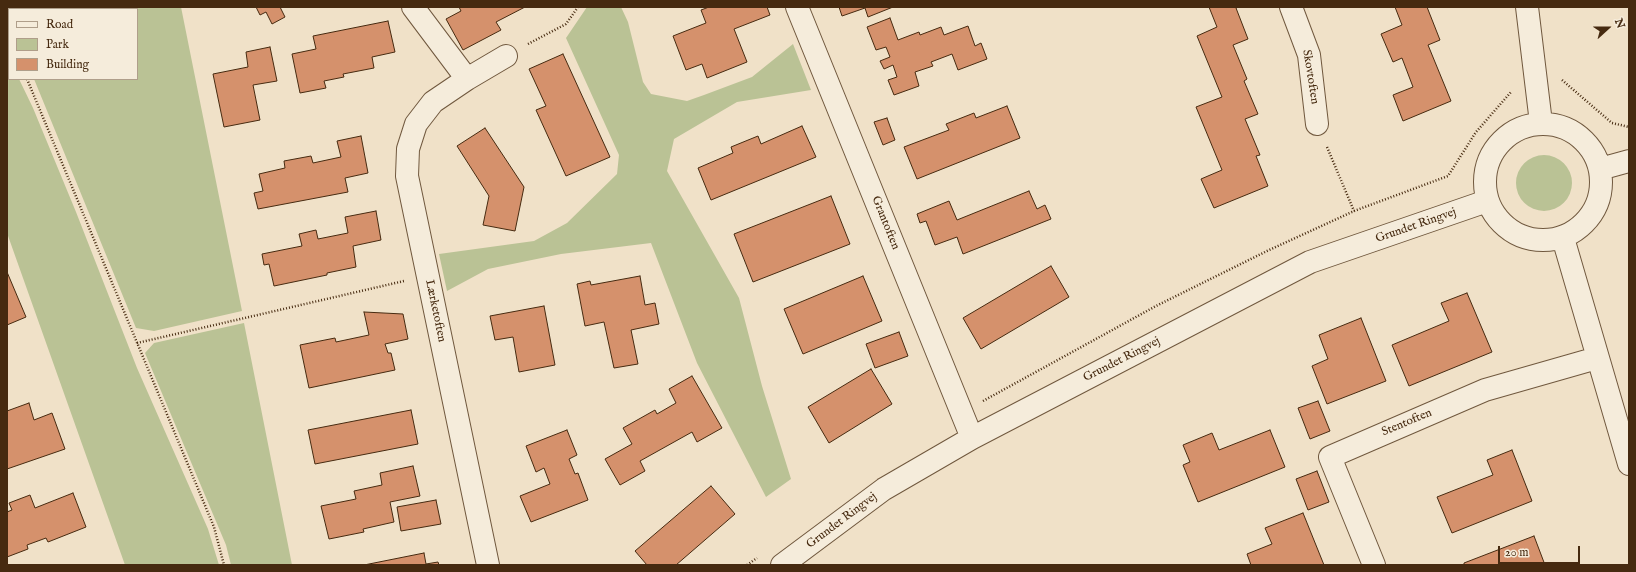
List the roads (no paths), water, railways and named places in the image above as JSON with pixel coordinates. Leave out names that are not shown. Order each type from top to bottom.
[{"type":"street","points":[[413,7],[467,79]]},
{"type":"street","name":"Grantoften","points":[[797,7],[972,438]]},
{"type":"street","name":"Skovtoften","points":[[1291,7],[1309,55],[1317,124]]},
{"type":"street","points":[[1527,7],[1541,123]]},
{"type":"street","name":"Lærketoften","points":[[488,565],[407,176],[408,149],[416,124],[433,102],[467,79],[506,56]]},
{"type":"street","points":[[1541,123],[1562,126],[1581,138],[1592,150],[1600,168],[1600,195],[1595,210],[1580,228],[1563,238],[1546,241],[1530,240],[1512,232],[1494,215],[1487,201],[1484,174],[1495,147],[1512,132],[1541,123]]},
{"type":"street","points":[[1600,168],[1629,161]]},
{"type":"street","name":"Grundet Ringvej","points":[[782,565],[884,489],[972,438],[1310,262],[1487,201]]},
{"type":"street","points":[[1563,238],[1629,464]]},
{"type":"street","name":"Stentoften","points":[[1374,565],[1330,457],[1485,390],[1597,358]]}]
